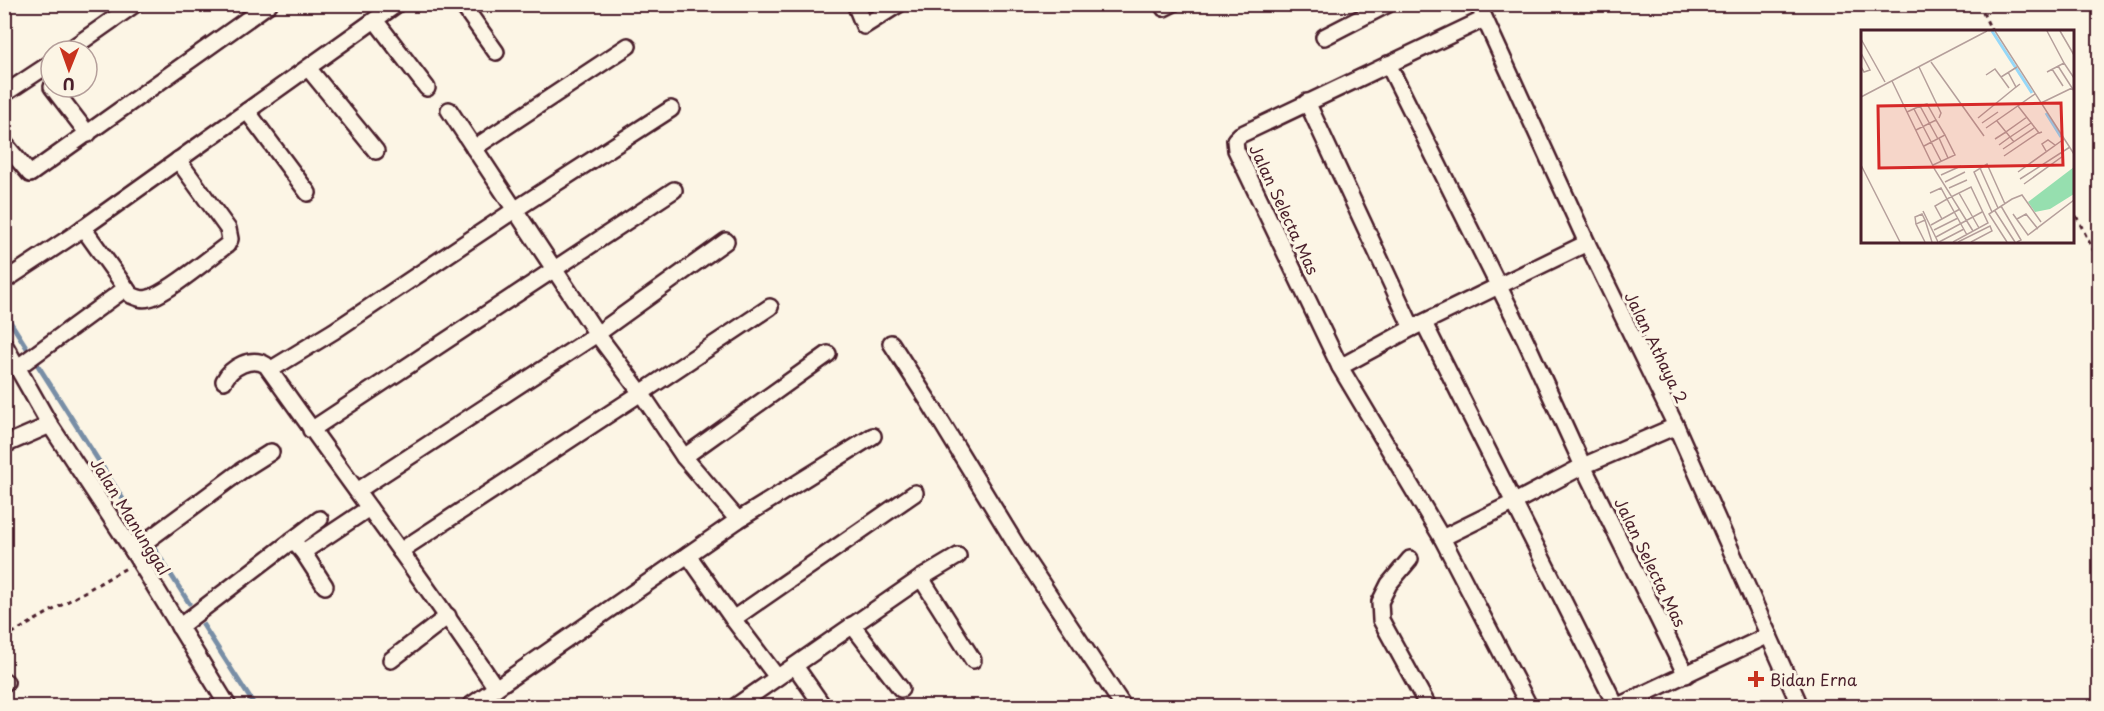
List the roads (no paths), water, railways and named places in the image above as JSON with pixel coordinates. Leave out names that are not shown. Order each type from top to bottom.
[{"type":"street","points":[[85,39],[135,4]]},
{"type":"street","points":[[4,281],[83,228],[397,4]]},
{"type":"street","points":[[462,4],[496,52]]},
{"type":"street","points":[[855,4],[864,26],[899,4]]},
{"type":"street","points":[[1324,38],[1388,4]]},
{"type":"street","points":[[4,143],[30,174],[265,6]]},
{"type":"street","name":"Jalan Selecta Mas","points":[[1481,12],[1388,64],[1240,135],[1234,145],[1340,367],[1442,538],[1529,706]]},
{"type":"street","name":"Jalan Athaya 2","points":[[1481,12],[1587,243],[1676,426],[1800,706]]},
{"type":"street","points":[[375,20],[427,88]]},
{"type":"street","points":[[474,148],[628,46]]},
{"type":"street","name":"Jalan Selecta Mas","points":[[1388,64],[1525,339],[1583,466],[1686,675]]},
{"type":"street","points":[[308,68],[376,151]]},
{"type":"street","points":[[4,94],[39,71]]},
{"type":"street","points":[[60,99],[88,134]]},
{"type":"street","points":[[1307,102],[1418,326],[1513,503],[1617,706],[1769,635]]},
{"type":"street","points":[[270,370],[334,332],[516,209],[671,109]]},
{"type":"street","points":[[449,110],[597,334],[641,393],[684,458],[738,520]]},
{"type":"street","points":[[247,111],[308,192]]},
{"type":"street","points":[[83,228],[131,295],[141,299],[163,291],[227,244],[230,239],[228,229],[178,160]]},
{"type":"street","points":[[311,430],[674,190]]},
{"type":"street","points":[[357,491],[597,334],[726,241]]},
{"type":"street","points":[[1340,367],[1587,243]]},
{"type":"street","points":[[18,367],[126,288]]},
{"type":"street","points":[[400,551],[770,307]]},
{"type":"street","points":[[891,343],[1020,551],[1123,706]]},
{"type":"street","name":"Jalan Manunggal","points":[[4,344],[50,424],[136,556],[228,706]]},
{"type":"street","points":[[684,458],[828,354]]},
{"type":"street","points":[[224,381],[228,374],[248,362],[260,361],[266,364],[311,430],[448,616],[496,688]]},
{"type":"street","points":[[4,445],[50,424]]},
{"type":"street","points":[[1442,538],[1583,466],[1676,426]]},
{"type":"street","points":[[470,706],[738,520],[873,436]]},
{"type":"street","points":[[136,556],[241,471],[271,452]]},
{"type":"street","points":[[733,619],[915,493]]},
{"type":"street","points":[[303,552],[369,508]]},
{"type":"street","points":[[180,627],[320,519]]},
{"type":"street","points":[[292,540],[303,552],[325,586]]},
{"type":"street","points":[[688,555],[777,677]]},
{"type":"street","points":[[736,706],[921,578],[958,556]]},
{"type":"street","points":[[1410,559],[1389,585],[1380,602],[1381,620],[1428,706]]},
{"type":"street","points":[[921,578],[973,660]]},
{"type":"street","points":[[392,660],[448,616]]},
{"type":"street","points":[[852,625],[901,689]]},
{"type":"street","points":[[795,666],[823,706]]},
{"type":"waterway","points":[[4,312],[189,603]]},
{"type":"waterway","points":[[203,625],[255,706]]},
{"type":"place","name":"Bidan Erna","points":[[1756,679]]}]
